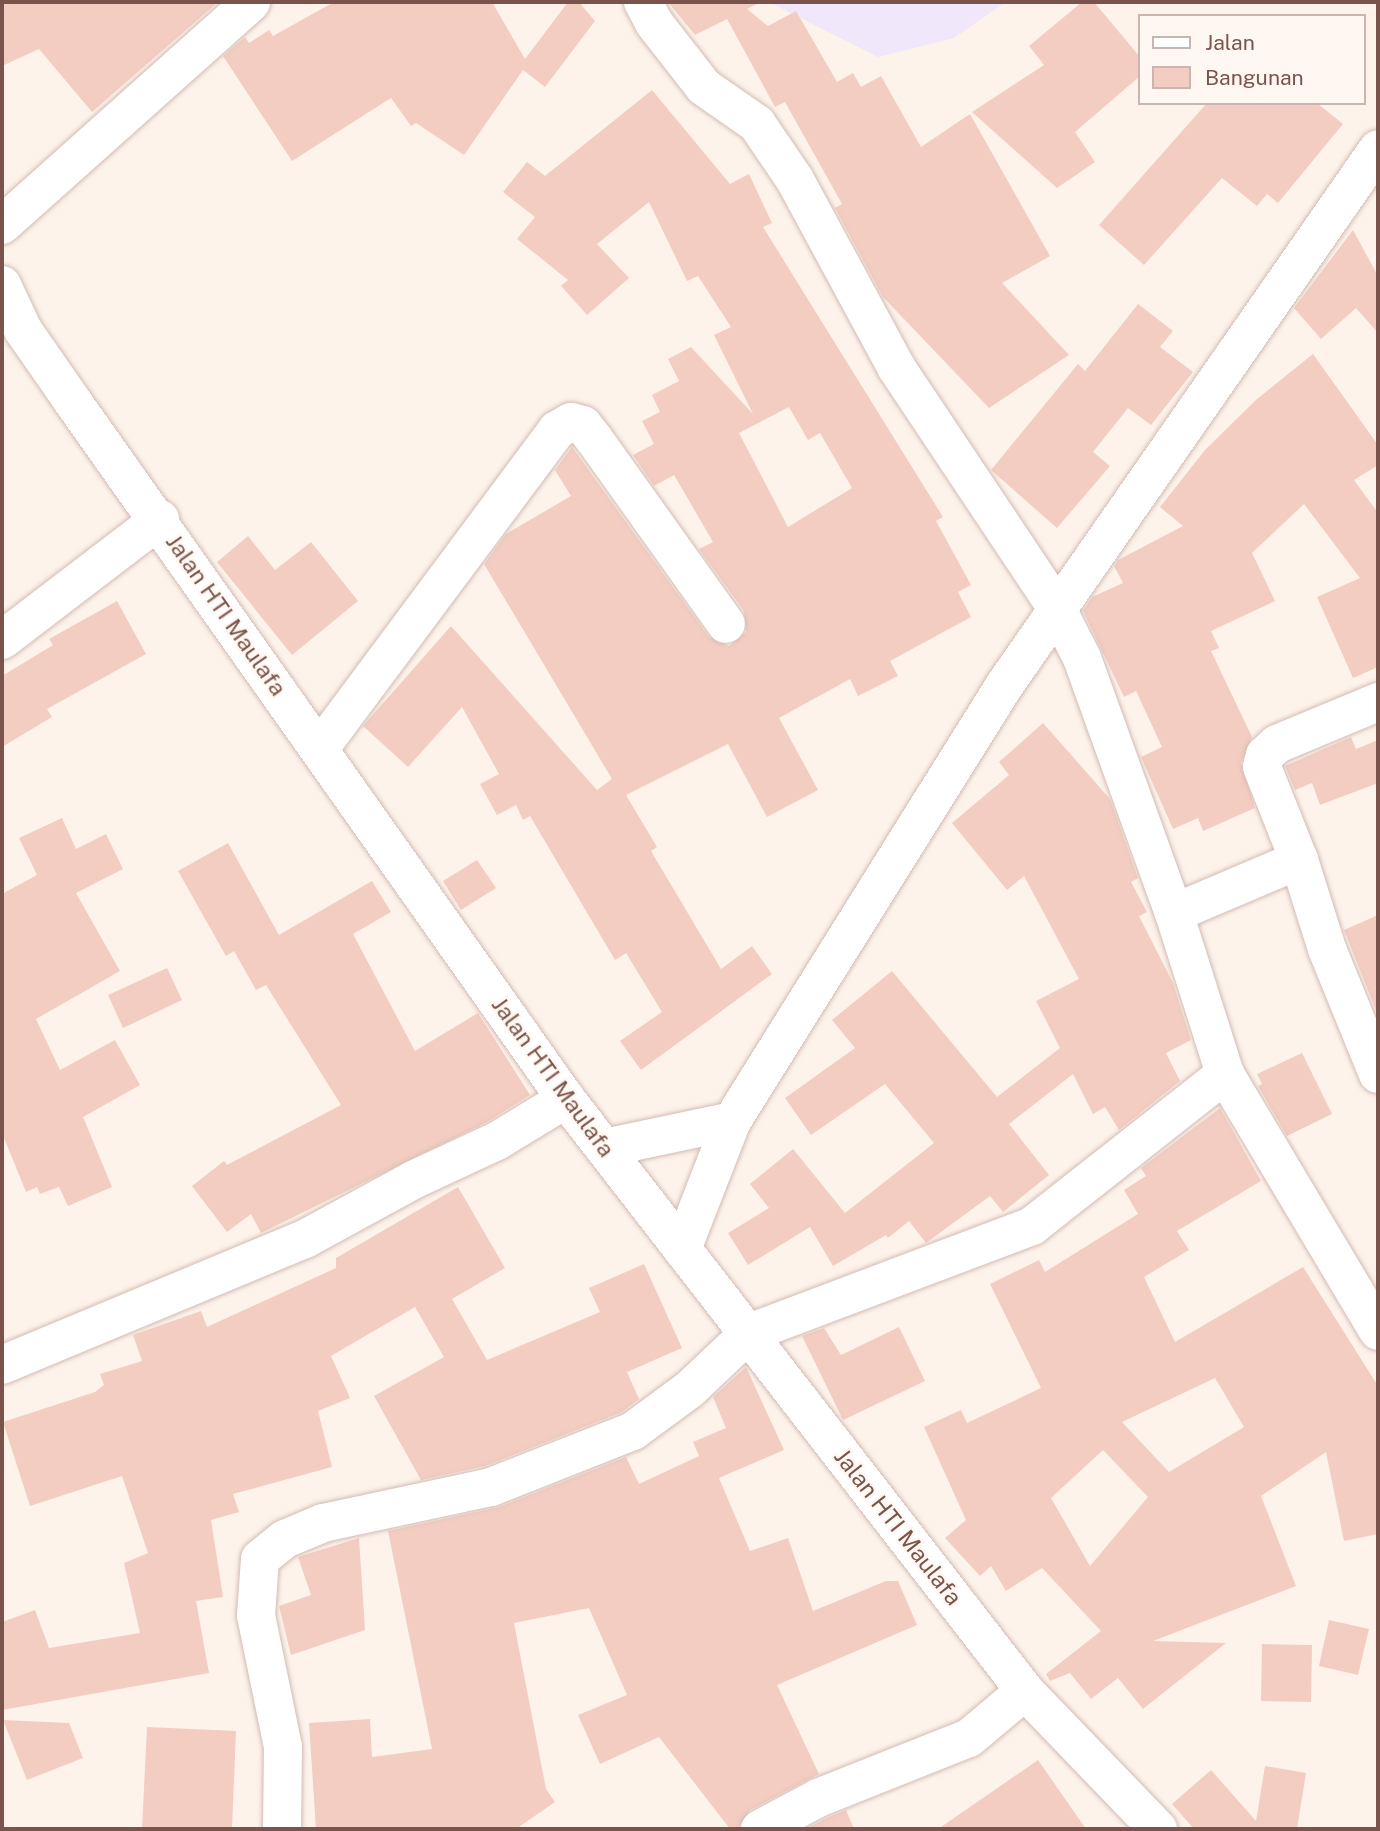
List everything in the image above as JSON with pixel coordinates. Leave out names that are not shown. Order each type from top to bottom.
[{"type":"street","points":[[2,225],[251,2]]},
{"type":"street","points":[[643,2],[654,23],[704,87],[757,124],[795,180],[895,367],[1056,607],[1082,658],[1174,913],[1225,1074],[1378,1331]]},
{"type":"street","points":[[682,1249],[732,1121],[1056,607],[1378,149]]},
{"type":"street","name":"Jalan HTI Maulafa","points":[[2,285],[23,330],[160,519],[566,1099],[1025,1691],[1157,1829]]},
{"type":"street","points":[[320,748],[557,430],[571,422],[583,425],[594,439],[726,624]]},
{"type":"street","points":[[2,640],[160,519]]},
{"type":"street","points":[[1378,702],[1277,744],[1265,755],[1262,767],[1299,860],[1327,949],[1378,1074]]},
{"type":"street","points":[[1174,913],[1299,860]]},
{"type":"street","points":[[282,1829],[283,1747],[256,1616],[260,1559],[285,1539],[323,1523],[491,1487],[633,1431],[690,1389],[749,1333],[1032,1226],[1225,1074]]},
{"type":"street","points":[[2,1365],[304,1239],[413,1180],[497,1141],[566,1099]]},
{"type":"street","points":[[604,1148],[732,1121]]},
{"type":"street","points":[[760,1829],[818,1798],[969,1738],[1025,1691]]},
{"type":"shaded area","points":[[769,2],[1006,2],[954,38],[878,57]]},
{"type":"building","points":[[2,2],[218,2],[92,112],[39,49],[2,66]]},
{"type":"building","points":[[334,2],[492,2],[525,59],[568,2],[579,2],[595,21],[545,87],[523,70],[464,155],[416,123],[411,126],[391,98],[292,161],[223,56],[245,37],[249,43],[269,30],[273,36]]},
{"type":"building","points":[[668,2],[761,2],[747,9],[768,26],[796,11],[837,82],[853,73],[861,87],[881,76],[921,147],[970,114],[1050,256],[1002,283],[1069,355],[989,408],[883,297],[835,208],[842,204],[785,102],[775,107],[727,19],[695,35]]},
{"type":"building","points":[[1082,2],[1094,2],[1138,55],[1138,78],[1075,132],[1095,162],[1057,188],[972,112],[1044,65],[1029,46]]},
{"type":"building","points":[[652,90],[730,184],[749,174],[772,223],[763,227],[943,517],[936,521],[971,585],[958,592],[971,617],[890,661],[898,676],[858,696],[850,679],[779,718],[818,790],[767,817],[728,744],[626,795],[657,847],[651,851],[721,969],[752,946],[772,974],[641,1070],[620,1041],[662,1012],[626,953],[615,960],[530,816],[523,820],[516,805],[497,815],[480,784],[499,774],[462,707],[408,767],[363,726],[451,626],[597,790],[612,779],[484,564],[506,534],[571,496],[555,470],[572,447],[709,637],[729,646],[746,632],[744,611],[699,549],[713,542],[674,475],[654,486],[633,455],[654,444],[642,421],[660,412],[652,395],[679,381],[668,359],[691,347],[753,414],[714,335],[731,327],[698,276],[687,281],[649,202],[597,244],[629,278],[587,315],[561,286],[568,280],[517,239],[535,217],[503,192],[527,162],[545,176]],"holes":[[[789,407],[808,440],[820,433],[852,488],[788,527],[739,433]]]},
{"type":"building","points":[[1205,105],[1319,105],[1343,124],[1278,203],[1267,194],[1257,206],[1222,178],[1144,265],[1099,225]]},
{"type":"building","points":[[1353,230],[1378,276],[1378,333],[1356,308],[1321,339],[1294,308]]},
{"type":"building","points":[[1138,304],[1173,331],[1160,347],[1193,372],[1151,425],[1128,408],[1093,452],[1110,466],[1057,528],[991,470],[1078,364],[1085,371]]},
{"type":"building","points":[[1313,354],[1378,445],[1378,465],[1354,480],[1378,513],[1378,667],[1353,678],[1317,597],[1360,578],[1304,504],[1252,553],[1275,601],[1211,631],[1219,648],[1211,651],[1252,737],[1241,763],[1255,808],[1203,831],[1198,818],[1173,829],[1141,757],[1162,747],[1136,691],[1124,697],[1083,611],[1092,597],[1123,583],[1114,566],[1118,560],[1183,526],[1160,507],[1205,450],[1257,399]]},
{"type":"building","points":[[248,536],[275,570],[311,542],[358,601],[292,655],[217,562]]},
{"type":"building","points":[[117,601],[146,654],[47,709],[52,717],[2,747],[2,676],[53,645],[49,639]]},
{"type":"building","points":[[1043,723],[1110,799],[1138,878],[1131,882],[1147,912],[1139,916],[1173,983],[1191,1040],[1166,1053],[1180,1081],[1119,1130],[1105,1107],[1093,1114],[1073,1074],[1009,1124],[1049,1175],[1003,1212],[990,1196],[926,1243],[909,1221],[888,1238],[886,1235],[833,1266],[810,1227],[748,1265],[728,1233],[769,1208],[750,1184],[793,1149],[845,1213],[934,1143],[885,1084],[811,1135],[785,1098],[855,1048],[832,1020],[892,971],[997,1097],[1060,1048],[1036,1001],[1079,979],[1024,876],[1007,890],[952,823],[1009,775],[999,762]]},
{"type":"building","points":[[1351,737],[1356,749],[1378,740],[1378,783],[1320,805],[1312,783],[1295,790],[1285,766]]},
{"type":"building","points":[[62,818],[76,849],[106,834],[123,869],[76,893],[120,971],[36,1019],[60,1070],[115,1040],[140,1085],[83,1117],[112,1187],[68,1206],[59,1187],[40,1194],[37,1187],[26,1192],[2,1133],[2,894],[37,875],[19,838]]},
{"type":"building","points":[[228,843],[279,935],[372,881],[391,912],[353,934],[415,1051],[478,1013],[530,1095],[487,1122],[261,1233],[251,1214],[227,1232],[192,1186],[224,1161],[227,1165],[341,1105],[266,985],[256,990],[234,951],[226,956],[178,871]]},
{"type":"building","points":[[477,860],[496,888],[461,910],[443,881]]},
{"type":"building","points":[[1378,915],[1378,1015],[1344,930]]},
{"type":"building","points":[[167,968],[182,1000],[123,1028],[108,995]]},
{"type":"building","points":[[1302,1053],[1332,1114],[1287,1136],[1258,1086],[1262,1084],[1257,1074]]},
{"type":"building","points":[[1220,1108],[1261,1181],[1177,1231],[1189,1250],[1144,1277],[1175,1342],[1303,1267],[1378,1386],[1378,1534],[1344,1541],[1326,1452],[1261,1496],[1296,1586],[1153,1641],[1226,1643],[1143,1709],[1118,1678],[1091,1699],[1070,1673],[1050,1681],[1046,1674],[1101,1631],[1042,1568],[1006,1591],[991,1566],[980,1576],[945,1538],[966,1520],[924,1427],[961,1410],[967,1423],[1041,1388],[990,1284],[1039,1260],[1045,1272],[1138,1214],[1124,1190],[1146,1176],[1141,1168]],"holes":[[[1215,1378],[1244,1427],[1169,1472],[1122,1422]],[[1103,1450],[1148,1497],[1090,1566],[1051,1498]]]},
{"type":"building","points":[[458,1187],[505,1268],[452,1299],[487,1360],[600,1312],[589,1288],[644,1264],[682,1348],[627,1372],[639,1399],[622,1412],[485,1466],[421,1480],[374,1396],[444,1357],[415,1307],[331,1356],[350,1398],[318,1411],[332,1467],[233,1494],[239,1512],[211,1520],[223,1597],[196,1601],[209,1673],[2,1710],[2,1622],[35,1610],[49,1648],[140,1633],[124,1563],[148,1553],[122,1476],[30,1506],[3,1422],[95,1392],[104,1385],[100,1374],[142,1361],[133,1335],[201,1311],[207,1327],[336,1268],[336,1258]]},
{"type":"building","points":[[899,1327],[925,1381],[843,1420],[802,1336],[824,1328],[841,1355]]},
{"type":"building","points":[[746,1367],[784,1450],[719,1478],[750,1551],[788,1538],[813,1611],[886,1581],[898,1581],[917,1625],[777,1685],[819,1774],[750,1810],[738,1828],[730,1829],[659,1737],[600,1764],[578,1715],[627,1695],[589,1608],[514,1623],[546,1789],[555,1802],[516,1829],[316,1829],[309,1723],[370,1719],[372,1757],[432,1749],[388,1531],[499,1507],[626,1457],[639,1484],[699,1456],[693,1442],[726,1428],[713,1397]]},
{"type":"building","points":[[359,1538],[365,1630],[291,1655],[279,1606],[311,1595],[298,1557]]},
{"type":"building","points":[[1329,1620],[1369,1629],[1358,1675],[1319,1666]]},
{"type":"building","points":[[1262,1644],[1312,1645],[1311,1702],[1261,1701]]},
{"type":"building","points":[[3,1720],[69,1723],[83,1758],[27,1780]]},
{"type":"building","points":[[147,1727],[236,1731],[232,1829],[142,1829]]},
{"type":"building","points":[[1038,1760],[1086,1829],[938,1829]]},
{"type":"building","points":[[1265,1766],[1306,1773],[1297,1829],[1194,1829],[1172,1804],[1211,1770],[1256,1821]]},
{"type":"building","points":[[846,1810],[854,1829],[806,1829],[827,1818]]}]
